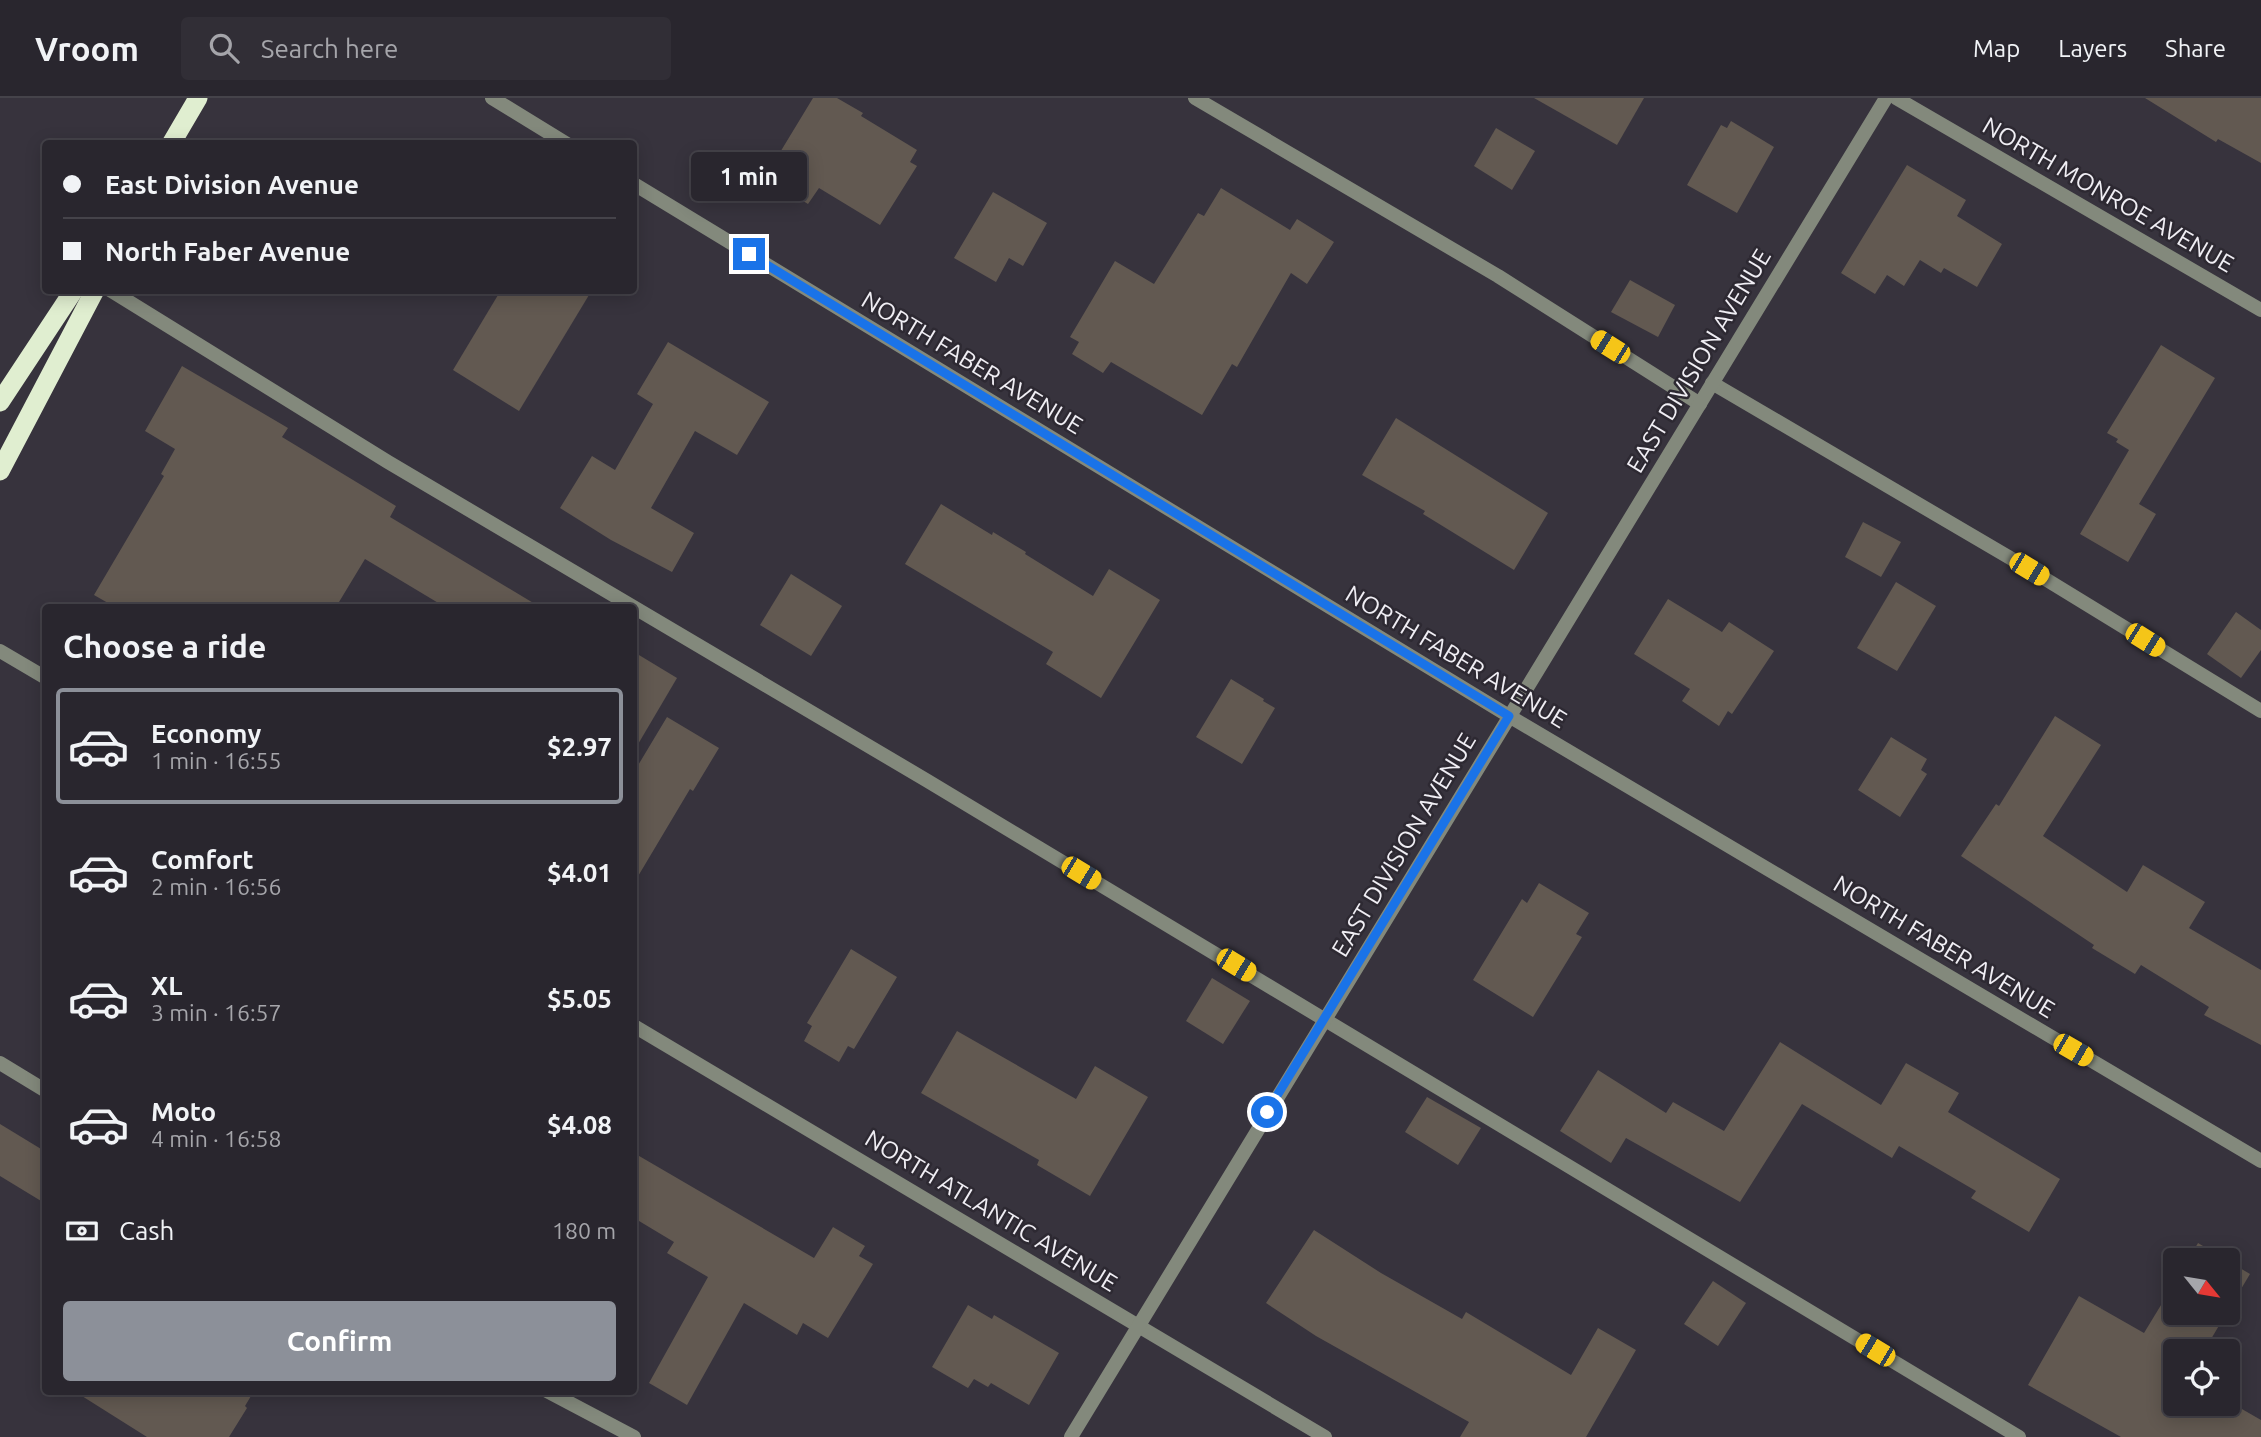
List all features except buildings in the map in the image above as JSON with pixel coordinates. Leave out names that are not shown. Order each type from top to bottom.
[{"type":"highway","points":[[173,140],[198,98]]},
{"type":"highway","points":[[0,402],[71,294]]},
{"type":"highway","points":[[0,471],[93,294]]},
{"type":"street","points":[[492,98],[560,140]]},
{"type":"street","points":[[1195,98],[1498,276],[1700,404]]},
{"type":"street","name":"EAST DIVISION AVENUE","points":[[1070,1437],[1886,98]]},
{"type":"street","name":"NORTH MONROE AVENUE","points":[[1896,98],[2261,310]]},
{"type":"street","name":"NORTH FABER AVENUE","points":[[637,186],[1509,716],[2261,1161]]},
{"type":"street","points":[[116,294],[388,462],[627,604]]},
{"type":"street","points":[[1712,383],[2029,569],[2261,711]]},
{"type":"street","points":[[637,610],[2019,1437]]},
{"type":"street","points":[[0,651],[42,676]]},
{"type":"street","name":"NORTH ATLANTIC AVENUE","points":[[637,1028],[1325,1437]]},
{"type":"street","points":[[0,1063],[42,1089]]},
{"type":"street","points":[[555,1395],[634,1437]]},
{"type":"route","points":[[749,254],[1509,716],[1267,1112]]}]
